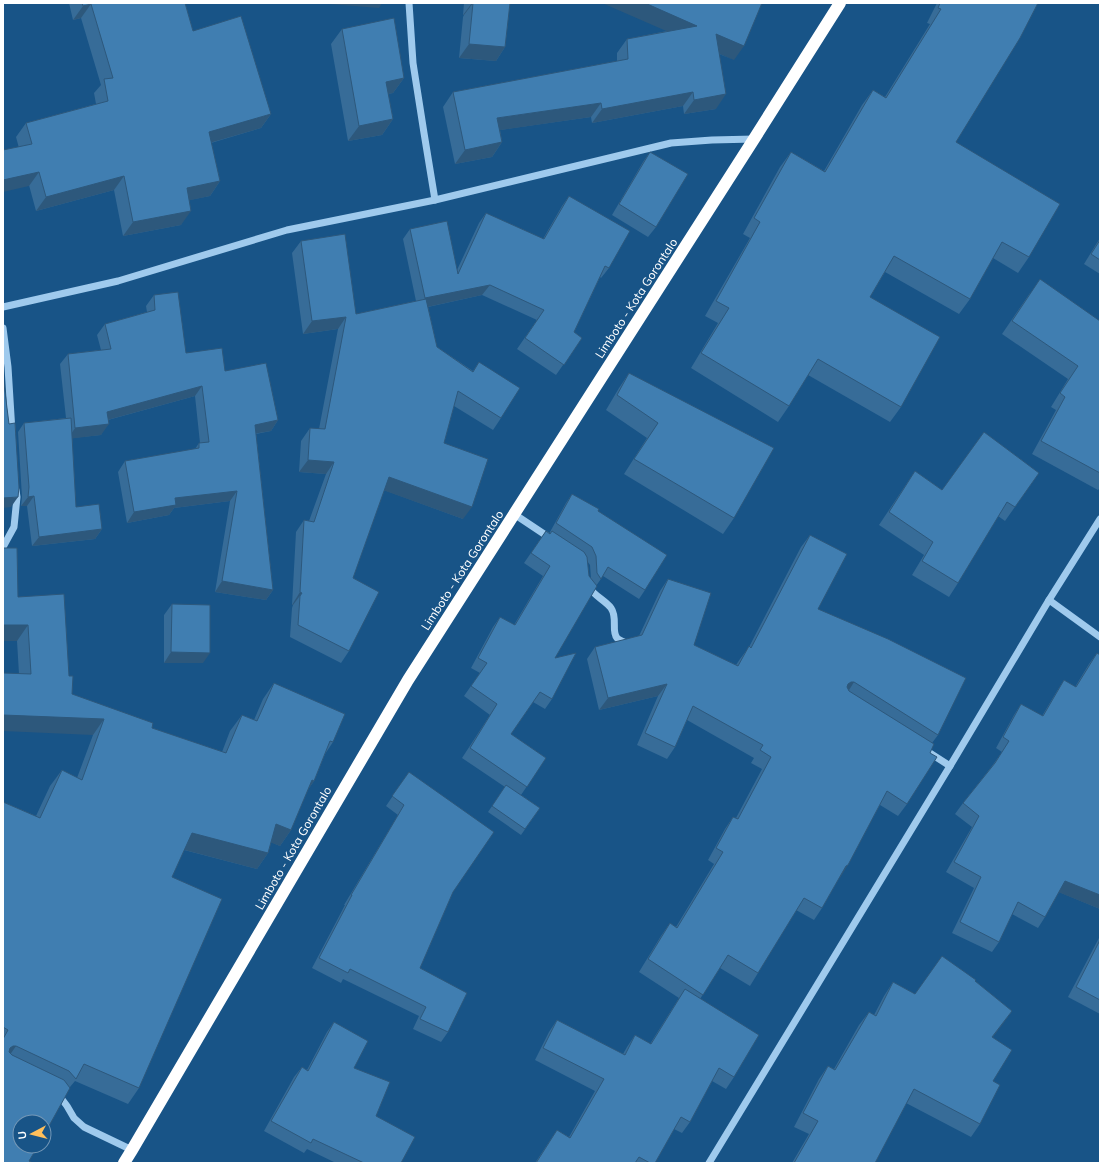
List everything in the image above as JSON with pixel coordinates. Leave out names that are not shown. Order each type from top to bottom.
[{"type":"highway","name":"Limboto - Kota Gorontalo","points":[[129,1159],[408,680],[840,3]]},
{"type":"street","points":[[409,3],[413,63],[435,200]]},
{"type":"street","points":[[3,307],[118,281],[288,230],[435,200],[671,143],[754,139]]},
{"type":"street","points":[[3,328],[8,367],[13,436]]},
{"type":"street","points":[[3,547],[14,527],[17,497],[16,482]]},
{"type":"street","points":[[514,514],[557,543]]},
{"type":"street","points":[[709,1163],[1049,600],[1100,519]]},
{"type":"street","points":[[586,578],[586,584],[591,591],[611,608],[615,617],[614,631],[617,638],[626,643]]},
{"type":"street","points":[[1049,600],[1100,637]]},
{"type":"street","points":[[917,745],[950,766]]},
{"type":"street","points":[[49,1089],[56,1092],[74,1118],[84,1127],[129,1159]]},
{"type":"building","points":[[82,3],[185,3],[193,31],[241,16],[271,114],[209,132],[220,181],[187,188],[191,211],[133,222],[124,176],[46,197],[39,172],[3,180],[3,150],[32,144],[26,123],[108,101],[104,79],[113,78],[91,4],[83,6]]},
{"type":"building","points":[[473,3],[510,3],[505,47],[469,44]]},
{"type":"building","points":[[645,3],[762,3],[744,46],[716,34],[726,94],[694,100],[693,92],[602,109],[601,103],[497,118],[502,142],[465,150],[453,92],[628,59],[627,39],[697,26]]},
{"type":"building","points":[[940,3],[1038,3],[1020,38],[956,142],[1060,204],[1029,257],[1002,242],[970,299],[894,256],[870,297],[940,337],[901,407],[818,359],[789,406],[701,353],[729,308],[716,301],[760,222],[754,218],[791,152],[825,172],[873,90],[886,98],[941,9],[938,8]]},
{"type":"building","points":[[394,18],[404,78],[386,82],[393,119],[359,126],[342,29]]},
{"type":"building","points":[[650,152],[688,174],[656,227],[619,204]]},
{"type":"building","points":[[569,196],[630,231],[609,268],[605,266],[574,332],[582,338],[564,365],[525,338],[544,310],[490,285],[425,298],[410,229],[447,221],[458,274],[486,213],[544,239]]},
{"type":"building","points":[[345,234],[356,314],[426,299],[437,347],[473,372],[479,362],[520,388],[501,418],[458,391],[444,443],[488,459],[472,507],[389,477],[353,578],[379,592],[349,651],[298,625],[300,596],[302,593],[300,592],[304,520],[314,522],[334,462],[308,460],[310,428],[325,429],[346,317],[312,321],[301,241]]},
{"type":"building","points":[[1100,240],[1100,260],[1091,254]]},
{"type":"building","points":[[1040,279],[1100,321],[1100,473],[1041,441],[1065,397],[1060,393],[1078,366],[1012,321]]},
{"type":"building","points":[[178,292],[186,353],[222,348],[225,371],[266,363],[278,420],[255,425],[273,590],[222,581],[237,491],[175,498],[176,505],[134,512],[125,461],[199,448],[199,443],[209,442],[202,386],[107,412],[109,424],[75,428],[68,354],[111,349],[105,324],[155,310],[154,295]]},
{"type":"building","points":[[629,373],[774,448],[734,518],[634,459],[658,423],[617,395]]},
{"type":"building","points":[[3,376],[9,424],[15,423],[19,487],[18,497],[3,498]]},
{"type":"building","points":[[71,418],[76,507],[99,504],[102,529],[39,537],[34,496],[28,497],[29,487],[24,423]]},
{"type":"building","points":[[984,432],[1039,473],[1015,507],[1007,502],[958,583],[922,561],[933,542],[889,512],[915,471],[942,490]]},
{"type":"building","points":[[572,494],[599,509],[598,511],[667,555],[645,590],[608,567],[601,579],[597,573],[596,556],[592,547],[556,523]]},
{"type":"building","points":[[546,531],[550,534],[552,531],[584,552],[587,557],[589,576],[597,586],[555,658],[576,653],[552,699],[540,692],[511,734],[546,758],[527,787],[470,748],[497,704],[471,686],[487,663],[478,658],[500,617],[515,625],[550,566],[531,553]]},
{"type":"building","points":[[810,535],[847,554],[818,609],[888,639],[966,678],[938,735],[854,682],[848,684],[847,687],[849,691],[934,744],[930,753],[937,757],[907,804],[887,791],[848,865],[822,908],[804,898],[758,973],[728,955],[703,995],[648,959],[670,923],[677,928],[723,852],[716,848],[733,817],[738,819],[771,757],[760,750],[763,745],[693,706],[675,747],[645,733],[667,684],[608,698],[595,647],[642,635],[668,579],[711,593],[694,645],[738,666],[749,646],[751,648]]},
{"type":"building","points":[[3,548],[17,548],[18,597],[64,594],[69,676],[73,676],[72,694],[153,723],[152,728],[226,753],[242,715],[257,721],[274,683],[345,714],[333,742],[330,741],[314,781],[312,780],[291,830],[276,824],[268,853],[192,833],[172,877],[222,899],[139,1088],[84,1064],[76,1079],[69,1071],[16,1046],[10,1048],[9,1052],[12,1055],[64,1080],[70,1088],[52,1121],[52,1114],[12,1114],[12,1154],[33,1154],[29,1161],[33,1163],[3,1163],[3,1039],[8,1030],[3,1027],[3,802],[40,818],[62,770],[82,780],[104,719],[3,715],[3,673],[31,674],[28,625],[3,625]]},
{"type":"building","points":[[172,604],[210,605],[210,653],[171,652]]},
{"type":"building","points":[[1097,653],[1100,655],[1100,895],[1065,881],[1045,917],[1018,902],[999,942],[960,922],[981,877],[954,862],[979,816],[963,803],[995,763],[1009,741],[1003,737],[1021,704],[1043,716],[1064,680],[1076,687]]},
{"type":"building","points":[[409,772],[494,832],[453,892],[420,968],[467,993],[448,1032],[420,1019],[426,1007],[350,969],[348,973],[319,958],[351,895],[404,805],[392,796]]},
{"type":"building","points":[[506,785],[540,808],[525,829],[492,806]]},
{"type":"building","points":[[1100,940],[1100,1000],[1076,987]]},
{"type":"building","points":[[942,956],[976,980],[975,981],[1012,1011],[992,1037],[1012,1050],[993,1081],[1000,1085],[980,1124],[914,1089],[875,1163],[794,1163],[818,1121],[803,1113],[828,1066],[835,1070],[869,1012],[876,1016],[893,982],[915,994]]},
{"type":"building","points":[[685,989],[759,1035],[734,1077],[719,1068],[690,1122],[681,1117],[655,1163],[650,1163],[639,1157],[635,1163],[536,1163],[557,1130],[570,1138],[604,1079],[543,1048],[557,1020],[625,1055],[635,1035],[651,1044]]},
{"type":"building","points":[[334,1022],[368,1041],[354,1068],[390,1082],[376,1116],[415,1137],[401,1163],[364,1163],[313,1139],[311,1143],[271,1121],[302,1067],[308,1071]]}]
